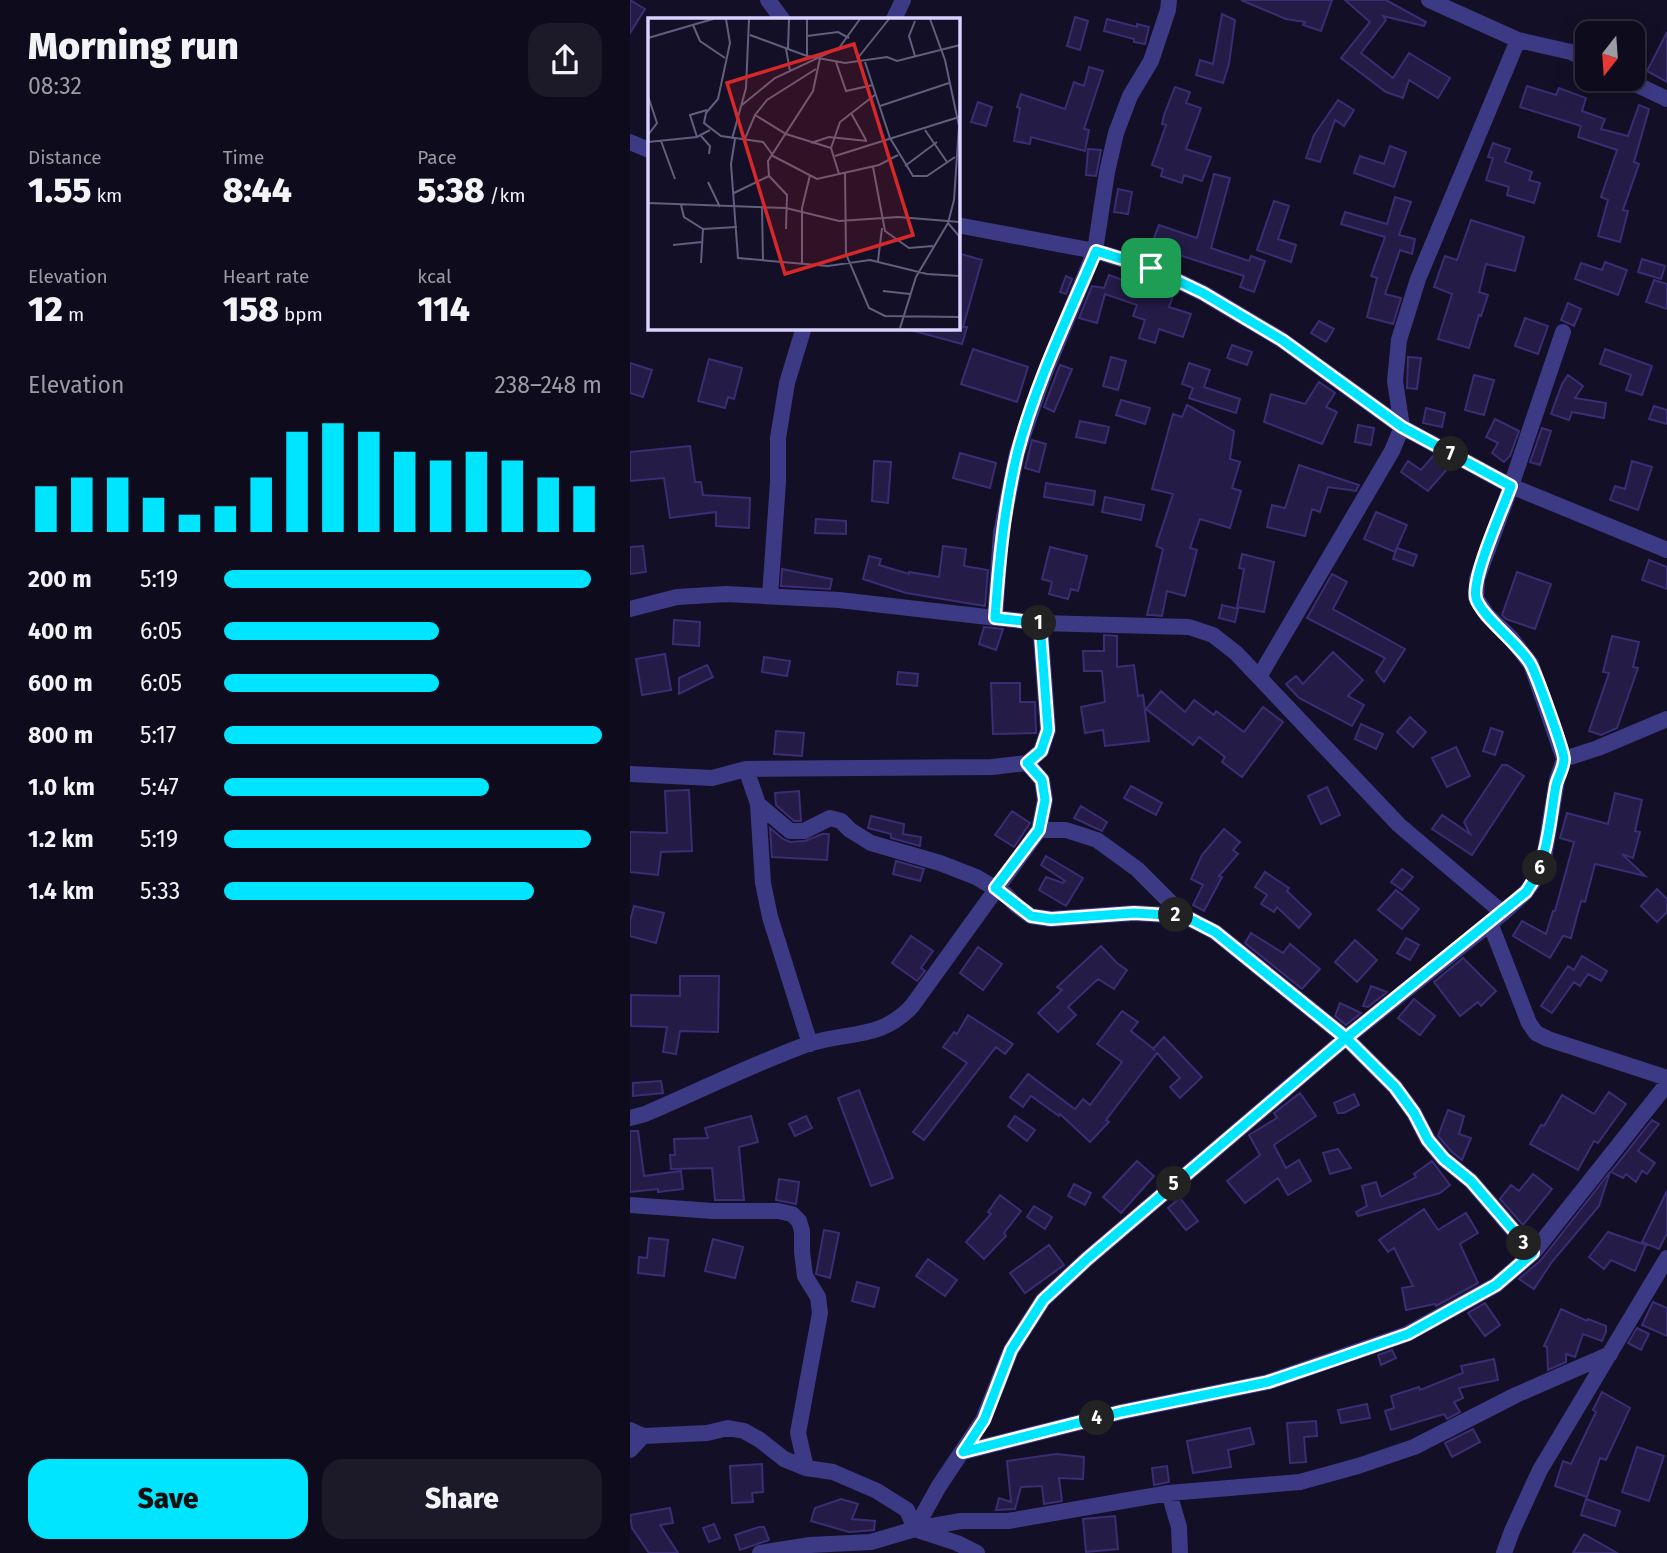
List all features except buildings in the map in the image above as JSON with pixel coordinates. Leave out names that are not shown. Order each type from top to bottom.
[{"type":"street","points":[[768,0],[781,18]]},
{"type":"street","points":[[894,18],[902,0]]},
{"type":"street","points":[[995,618],[1001,533],[1017,453],[1042,380],[1096,251],[1107,172],[1116,133],[1130,96],[1151,61],[1168,10],[1168,0]]},
{"type":"street","points":[[1429,0],[1518,40],[1575,54]]},
{"type":"street","points":[[1259,677],[1392,451],[1402,427],[1395,381],[1403,328],[1418,279],[1451,196],[1518,40]]},
{"type":"street","points":[[1645,89],[1667,99]]},
{"type":"street","points":[[630,142],[648,150]]},
{"type":"street","points":[[959,225],[1096,251],[1151,268],[1203,293],[1282,340],[1402,427],[1511,486],[1667,550]]},
{"type":"street","points":[[769,596],[778,482],[778,438],[787,383],[803,329]]},
{"type":"street","points":[[915,1529],[939,1486],[984,1420],[1011,1350],[1043,1300],[1087,1259],[1346,1038],[1503,913],[1526,892],[1538,876],[1544,858],[1557,780],[1564,759],[1531,664],[1510,637],[1487,615],[1476,598],[1477,579],[1563,332]]},
{"type":"street","points":[[630,609],[677,597],[726,594],[839,600],[1040,623],[1189,627],[1213,635],[1236,653],[1399,825],[1503,913]]},
{"type":"street","points":[[630,774],[712,778],[746,769],[992,767],[1027,763],[1041,751],[1048,730],[1040,623]]},
{"type":"street","points":[[1564,759],[1667,719]]},
{"type":"street","points":[[630,1118],[810,1044],[879,1030],[899,1020],[912,1006],[1039,830],[1045,800],[1042,780],[1027,763]]},
{"type":"street","points":[[746,769],[758,804],[763,883],[810,1044]]},
{"type":"street","points":[[758,804],[790,831],[803,831],[830,818],[841,821],[871,842],[976,877],[1031,916],[1051,919],[1134,913],[1184,916]]},
{"type":"street","points":[[1039,830],[1066,830],[1097,840],[1137,869],[1184,916],[1215,932],[1346,1038],[1395,1087],[1414,1113],[1428,1140],[1444,1159],[1471,1181],[1533,1253]]},
{"type":"street","points":[[1490,923],[1521,1003],[1536,1033],[1667,1078]]},
{"type":"street","points":[[963,1452],[1121,1412],[1268,1382],[1408,1334],[1496,1285],[1533,1253],[1667,1084]]},
{"type":"street","points":[[630,1205],[713,1211],[778,1211],[792,1214],[799,1221],[805,1276],[817,1297],[820,1313],[798,1433],[806,1468]]},
{"type":"street","points":[[1504,1553],[1540,1470],[1667,1258]]},
{"type":"street","points":[[760,1553],[810,1545],[871,1542],[915,1529],[961,1521],[1008,1521],[1169,1493],[1300,1482],[1414,1447],[1516,1395],[1610,1354]]},
{"type":"street","points":[[630,1450],[637,1433],[706,1433],[728,1428],[744,1431],[784,1459],[806,1468],[833,1472],[877,1491],[907,1510],[915,1529],[957,1543],[977,1553]]},
{"type":"street","points":[[1169,1493],[1180,1527],[1180,1553]]},
{"type":"route","points":[[1151,268],[1096,251],[1042,380],[1017,453],[1001,533],[995,618],[1040,623],[1048,730],[1041,751],[1027,763],[1042,780],[1045,800],[1039,830],[995,888],[1031,916],[1051,919],[1134,913],[1184,916],[1215,932],[1346,1038],[1395,1087],[1414,1113],[1428,1140],[1444,1159],[1471,1181],[1533,1253],[1496,1285],[1408,1334],[1268,1382],[1121,1412],[963,1452],[984,1420],[1011,1350],[1043,1300],[1087,1259],[1346,1038],[1526,892],[1538,876],[1544,858],[1557,780],[1564,759],[1531,664],[1510,637],[1487,615],[1476,598],[1477,579],[1511,486],[1402,427],[1282,340],[1203,293],[1151,268]]}]
